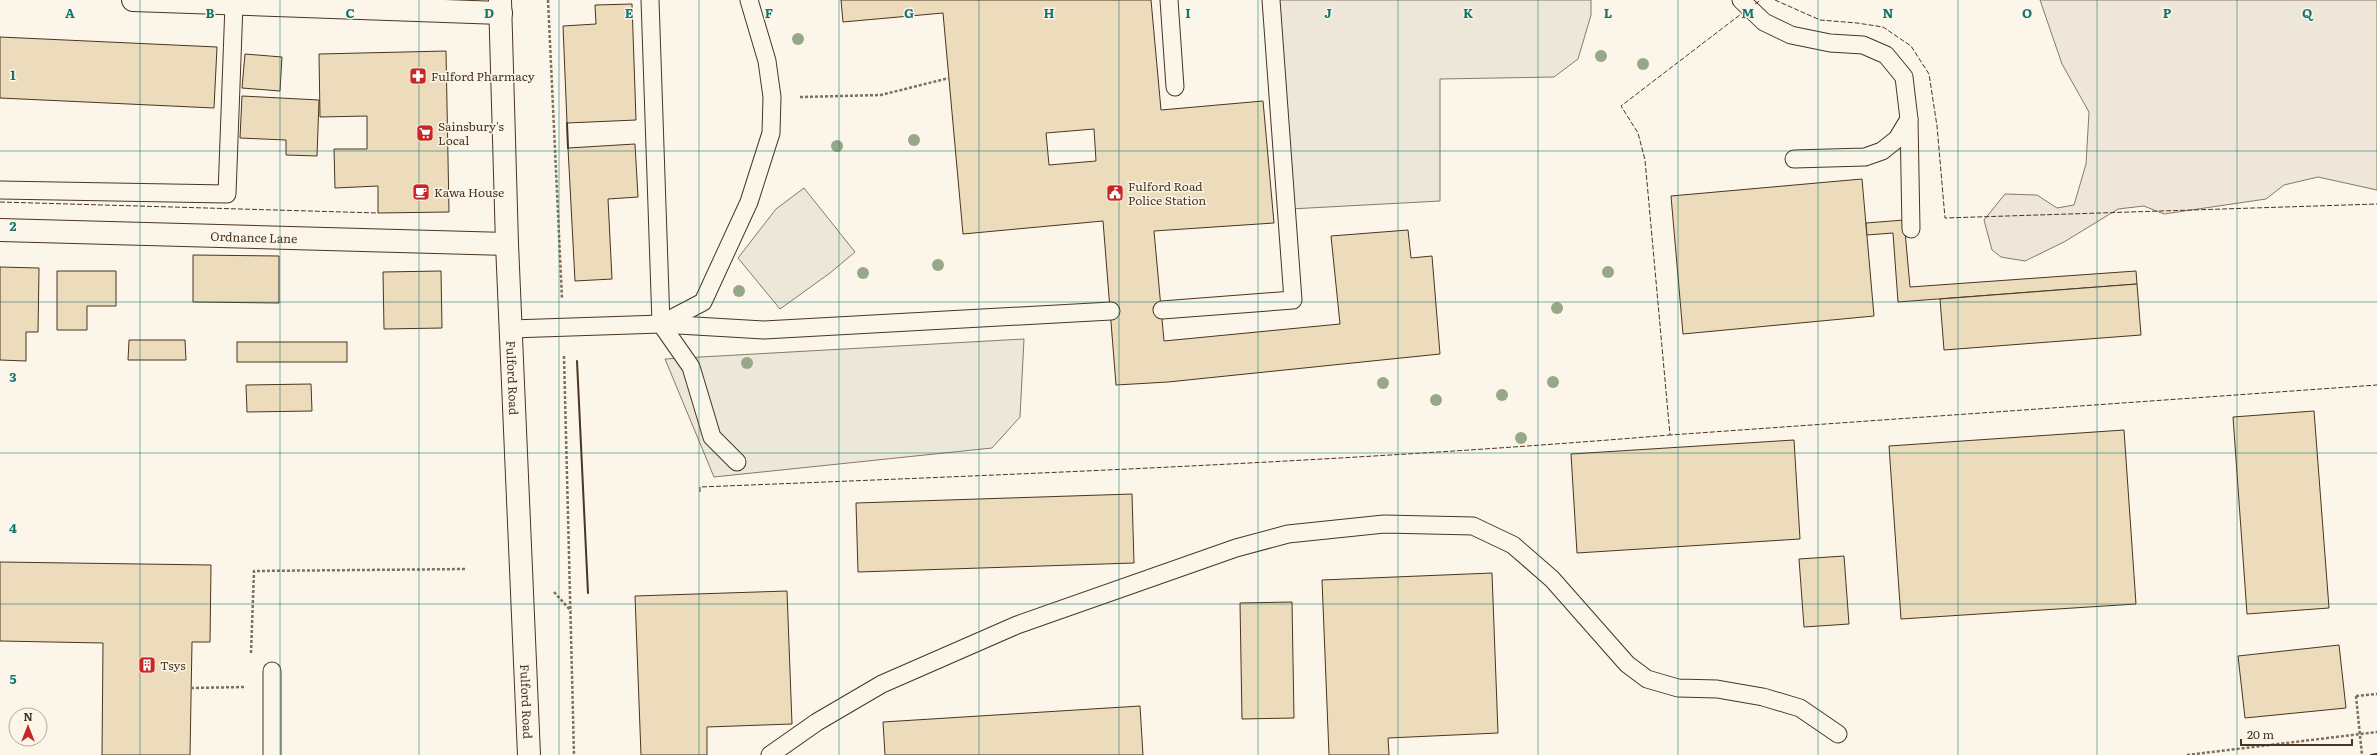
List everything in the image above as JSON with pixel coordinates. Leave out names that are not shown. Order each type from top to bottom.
[{"type":"street","points":[[132,0],[234,4],[501,6]]},
{"type":"street","name":"Fulford Road","points":[[501,6],[508,244],[529,755]]},
{"type":"street","name":"Ordnance Lane","points":[[0,230],[508,244]]},
{"type":"lane","points":[[650,0],[661,324],[691,367],[712,437],[737,462]]},
{"type":"lane","points":[[661,324],[703,302],[749,202],[771,133],[772,97],[767,61],[749,0]]},
{"type":"lane","points":[[1169,0],[1175,87]]},
{"type":"lane","points":[[1162,310],[1292,300],[1271,0]]},
{"type":"lane","points":[[1741,0],[1764,22],[1791,36],[1830,44],[1863,45],[1886,55],[1904,77],[1909,119],[1911,230]]},
{"type":"lane","points":[[0,190],[227,194],[234,4]]},
{"type":"lane","points":[[1794,159],[1865,157],[1882,151],[1897,139],[1909,119]]},
{"type":"lane","points":[[512,329],[661,324],[772,330],[1110,311]]},
{"type":"lane","points":[[770,755],[817,722],[882,684],[1017,625],[1243,546],[1288,534],[1384,524],[1474,526],[1513,545],[1552,579],[1628,664],[1647,679],[1678,688],[1732,692],[1800,708],[1838,734]]},
{"type":"lane","points":[[272,679],[272,755]]},
{"type":"path","points":[[548,0],[563,327],[574,755]]},
{"type":"path","points":[[772,97],[881,95],[949,78]]},
{"type":"path","points":[[251,656],[254,571],[467,569]]},
{"type":"path","points":[[191,688],[272,679]]},
{"type":"path","points":[[2362,755],[2356,696],[2377,694]]},
{"type":"path","points":[[2187,755],[2377,732]]},
{"type":"shaded area","points":[[1278,0],[1591,0],[1591,15],[1578,59],[1554,77],[1440,79],[1440,201],[1290,209]]},
{"type":"shaded area","points":[[2040,0],[2377,0],[2377,190],[2318,177],[2284,185],[2266,199],[2164,214],[2144,206],[2118,209],[2064,242],[2025,261],[2001,257],[1992,250],[1984,220],[2005,194],[2037,195],[2057,208],[2074,205],[2086,164],[2089,112],[2062,64]]},
{"type":"shaded area","points":[[804,188],[855,252],[830,273],[780,309],[738,258],[776,209]]},
{"type":"shaded area","points":[[1024,339],[1020,417],[992,448],[714,477],[665,359]]},
{"type":"building","name":"Fulford Road Police Station","points":[[841,0],[1151,0],[1161,110],[1263,101],[1274,223],[1154,231],[1164,341],[1340,324],[1331,236],[1408,230],[1411,258],[1432,256],[1440,354],[1168,382],[1116,385],[1103,221],[963,234],[943,13],[843,22]],"holes":[[[1094,129],[1096,161],[1049,165],[1046,133]]]},
{"type":"building","points":[[632,4],[636,120],[567,123],[563,26],[596,24],[595,5]]},
{"type":"building","points":[[0,37],[217,47],[214,108],[0,98]]},
{"type":"building","points":[[446,51],[449,212],[378,213],[378,186],[335,188],[334,149],[367,149],[367,116],[320,117],[319,54]]},
{"type":"building","points":[[245,54],[282,57],[280,91],[242,88]]},
{"type":"building","points":[[242,96],[319,100],[317,156],[286,155],[286,140],[240,138]]},
{"type":"building","points":[[635,144],[638,197],[608,199],[612,279],[575,281],[568,148]]},
{"type":"building","points":[[1862,179],[1874,316],[1683,334],[1671,196]]},
{"type":"building","points":[[1904,220],[1910,287],[2136,271],[2137,284],[1898,302],[1893,233],[1867,235],[1866,223]]},
{"type":"building","points":[[193,255],[279,256],[279,303],[193,302]]},
{"type":"building","points":[[0,267],[39,268],[38,332],[26,332],[26,361],[0,360]]},
{"type":"building","points":[[57,271],[116,271],[116,306],[87,306],[87,330],[57,330]]},
{"type":"building","points":[[441,271],[442,328],[384,329],[383,272]]},
{"type":"building","points":[[2137,284],[2141,335],[1944,350],[1940,299]]},
{"type":"building","points":[[129,340],[185,340],[186,360],[128,360]]},
{"type":"building","points":[[237,342],[347,342],[347,362],[237,362]]},
{"type":"building","points":[[311,384],[312,411],[247,412],[246,385]]},
{"type":"building","points":[[2314,411],[2329,608],[2247,614],[2233,417]]},
{"type":"building","points":[[2124,430],[2136,604],[1901,619],[1889,446]]},
{"type":"building","points":[[1794,440],[1800,539],[1577,553],[1571,454]]},
{"type":"building","points":[[1132,494],[1134,563],[858,572],[856,503]]},
{"type":"building","points":[[1844,556],[1849,624],[1804,627],[1799,559]]},
{"type":"building","name":"Tsys","points":[[0,562],[211,565],[210,642],[192,642],[190,755],[102,755],[103,643],[0,641]]},
{"type":"building","points":[[1492,573],[1498,733],[1388,738],[1389,755],[1329,755],[1322,580]]},
{"type":"building","points":[[787,591],[792,724],[707,727],[707,755],[641,755],[635,596]]},
{"type":"building","points":[[1292,602],[1294,718],[1242,719],[1240,603]]},
{"type":"building","points":[[2339,645],[2346,708],[2245,718],[2238,656]]},
{"type":"building","points":[[1140,706],[1143,755],[885,755],[883,722]]},
{"type":"fence","points":[[1755,4],[1761,0]]},
{"type":"fence","points":[[1775,0],[1820,20],[1883,27],[1911,46],[1929,74],[1937,126],[1945,218],[2377,204]]},
{"type":"fence","points":[[1745,11],[1621,106],[1638,133],[1645,160],[1670,435],[2377,385]]},
{"type":"fence","points":[[0,202],[378,213]]},
{"type":"fence","points":[[700,492],[700,487],[1307,460],[1428,453],[1670,435]]},
{"type":"wall","points":[[567,123],[568,148]]},
{"type":"wall","points":[[577,361],[588,593]]},
{"type":"wall","points":[[2371,755],[2377,754]]},
{"type":"place","name":"Fulford Pharmacy","points":[[418,76]]},
{"type":"place","name":"Sainsbury's Local","points":[[425,133]]},
{"type":"place","name":"Kawa House","points":[[421,192]]},
{"type":"place","name":"Fulford Road Police Station","points":[[1115,193]]},
{"type":"place","name":"Tsys","points":[[147,665]]}]
